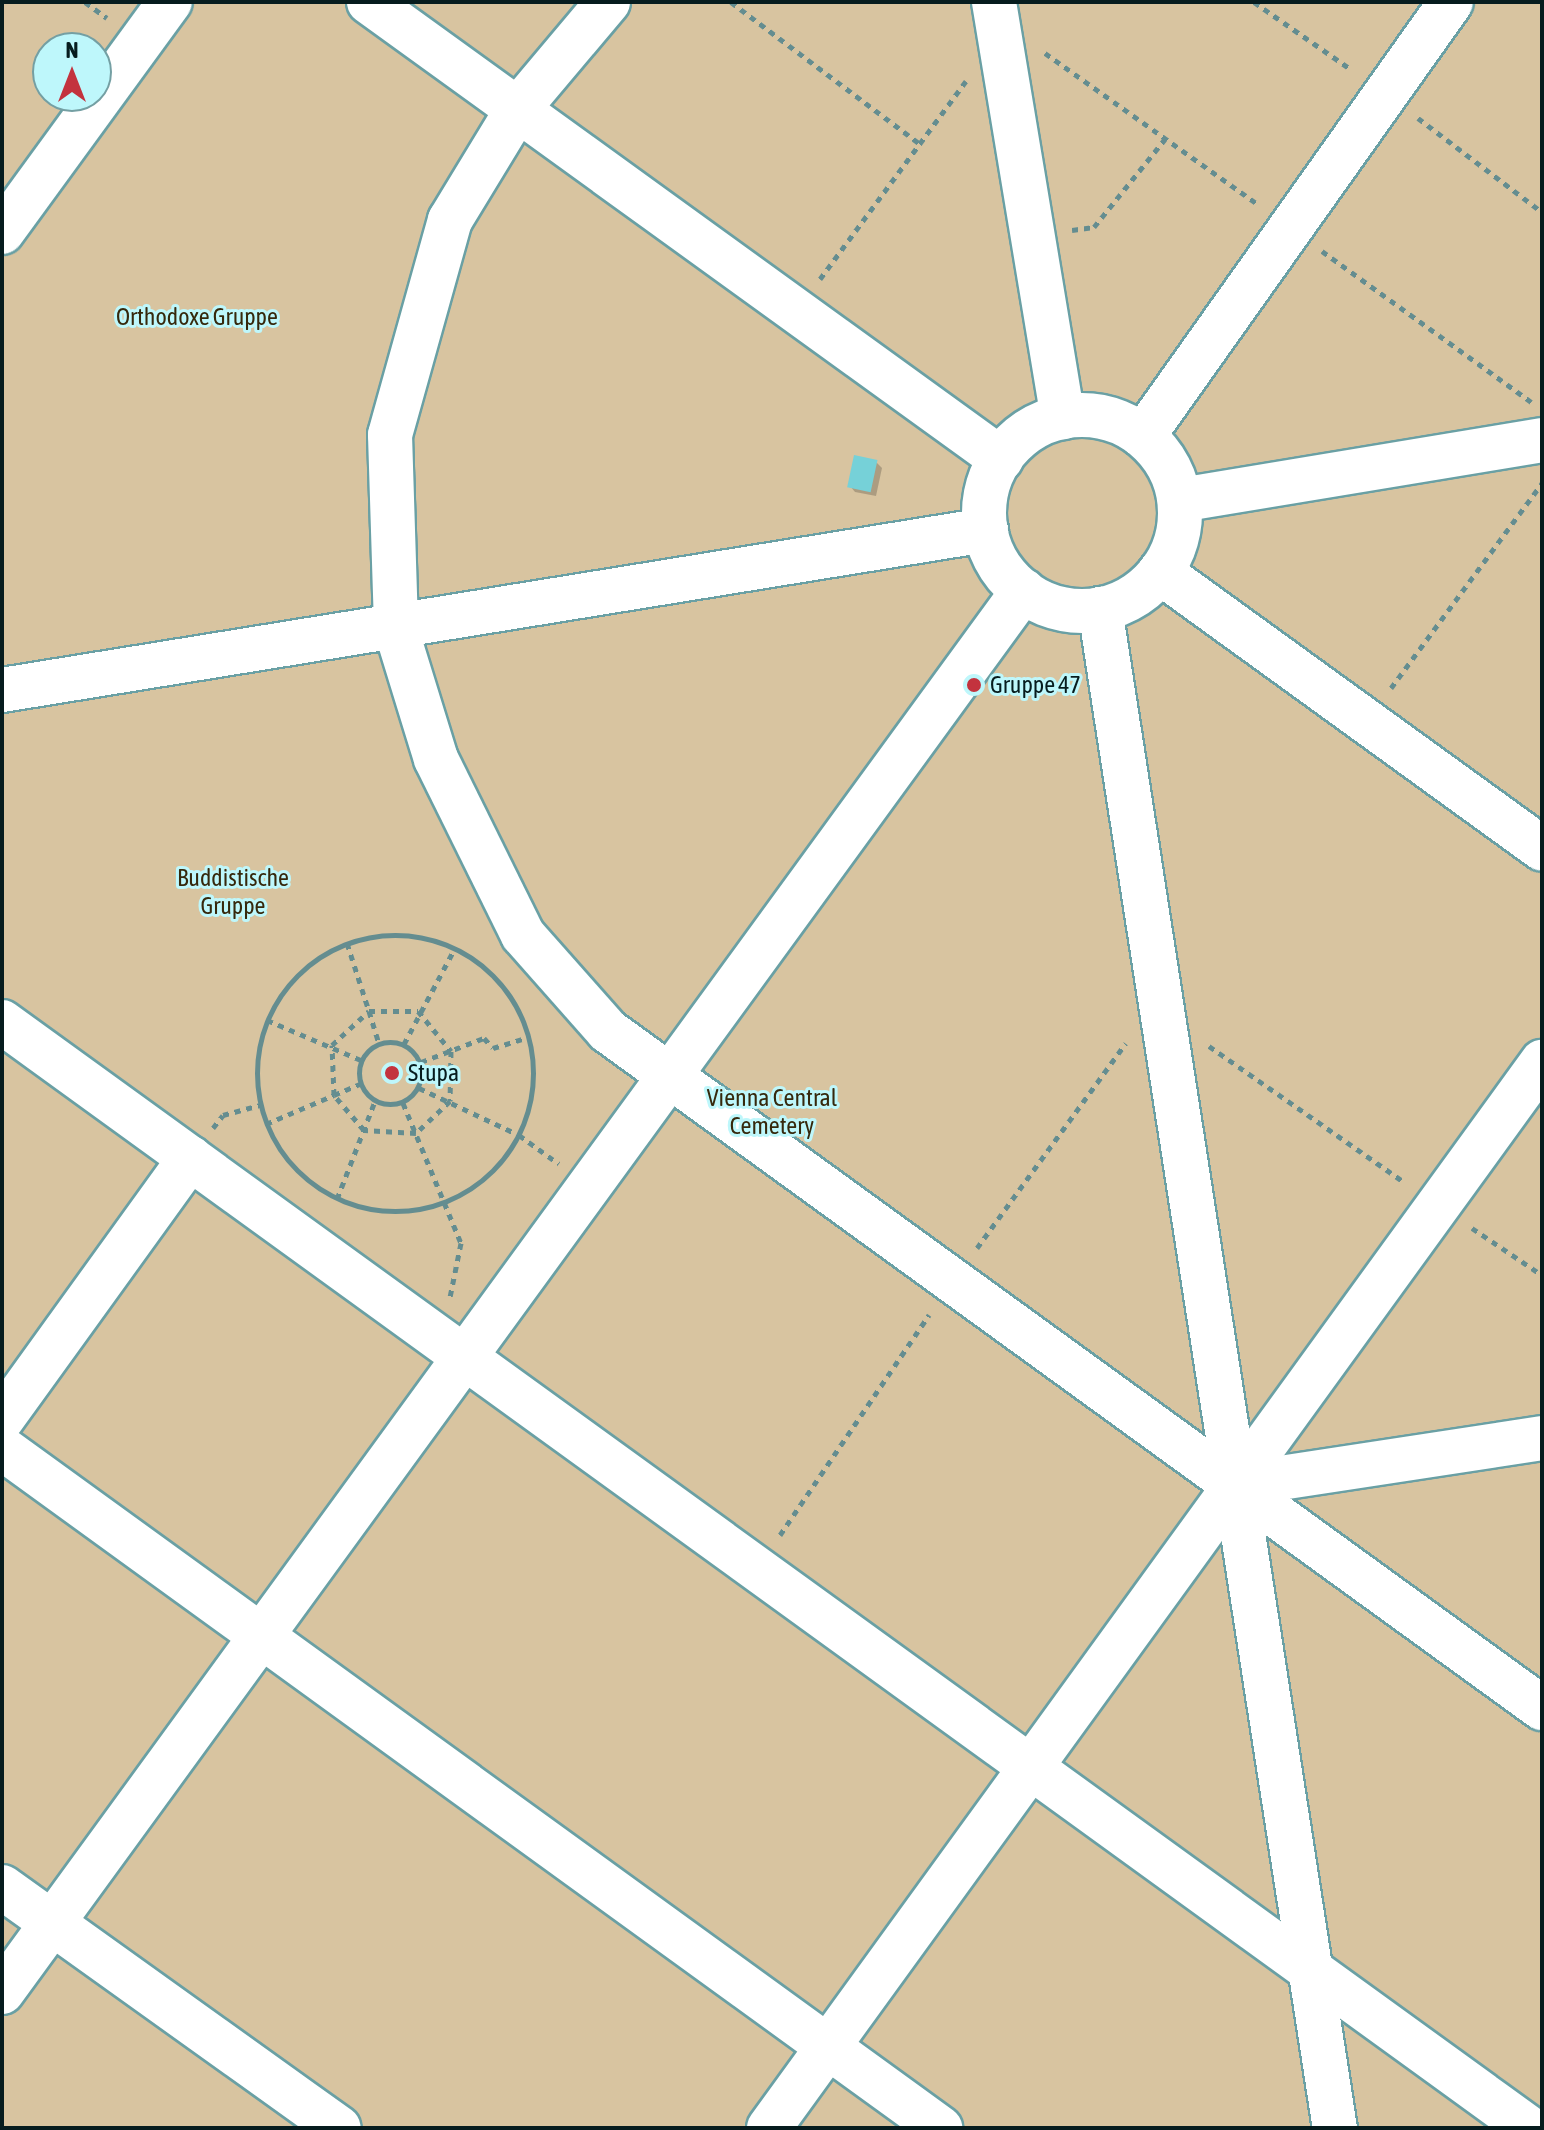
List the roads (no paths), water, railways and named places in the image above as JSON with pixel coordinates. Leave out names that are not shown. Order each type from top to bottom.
[{"type":"lane","points":[[2,232],[170,2]]},
{"type":"lane","points":[[369,2],[1001,459]]},
{"type":"lane","points":[[608,2],[517,110],[450,220],[390,435],[396,629],[436,759],[523,935],[608,1031],[1542,1708]]},
{"type":"lane","points":[[1143,436],[1451,2]]},
{"type":"lane","points":[[997,19],[1063,417]]},
{"type":"lane","points":[[1063,417],[1105,418],[1143,436],[1173,475],[1180,500],[1173,550],[1160,572],[1144,590],[1100,609],[1060,608],[1023,591],[999,564],[986,530],[986,493],[1001,459],[1028,432],[1063,417]]},
{"type":"lane","points":[[1180,500],[1542,440]]},
{"type":"lane","points":[[2,690],[396,629],[986,530]]},
{"type":"lane","points":[[1160,572],[1542,849]]},
{"type":"lane","points":[[2,1992],[262,1637],[454,1351],[672,1079],[1023,591]]},
{"type":"lane","points":[[1100,609],[1335,2128]]},
{"type":"lane","points":[[2,1022],[1529,2128]]},
{"type":"lane","points":[[769,2128],[1542,1062]]},
{"type":"lane","points":[[2,1419],[190,1158]]},
{"type":"lane","points":[[1235,1485],[1542,1438]]},
{"type":"lane","points":[[2,1448],[940,2128]]},
{"type":"lane","points":[[2,1887],[339,2128]]},
{"type":"place","name":"Gruppe 47","points":[[974,685]]},
{"type":"place","name":"Stupa","points":[[392,1073]]},
{"type":"park label","name":"Orthodoxe Gruppe","points":[[197,317]]},
{"type":"park label","name":"Buddistische Gruppe","points":[[233,892]]},
{"type":"park label","name":"Vienna Central Cemetery","points":[[772,1112]]}]
